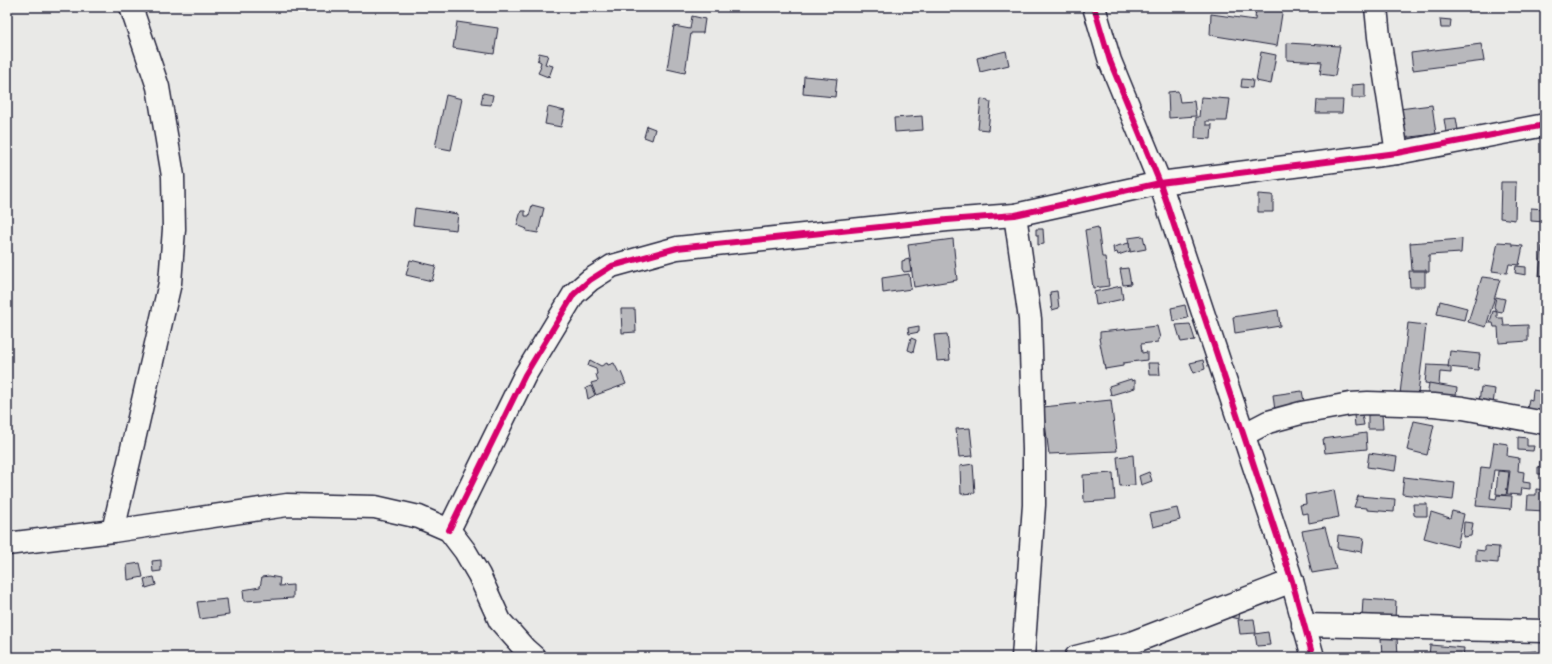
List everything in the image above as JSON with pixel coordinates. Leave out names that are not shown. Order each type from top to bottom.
[{"type":"street","points":[[114,532],[170,283],[174,229],[173,176],[158,87],[131,7]]},
{"type":"street","points":[[1094,7],[1110,61],[1160,183],[1292,581],[1313,657]]},
{"type":"street","points":[[1376,7],[1397,154]]},
{"type":"street","points":[[449,530],[525,375],[574,294],[590,280],[612,266],[677,248],[947,220],[1015,215],[1160,183],[1397,154],[1545,125]]},
{"type":"street","points":[[1015,215],[1030,318],[1034,450],[1034,505],[1023,657]]},
{"type":"street","points":[[1243,435],[1268,422],[1301,413],[1368,402],[1448,406],[1545,423]]},
{"type":"street","points":[[7,544],[114,532],[287,505],[375,507],[419,517],[449,530],[465,551],[479,575],[500,621],[534,657]]},
{"type":"street","points":[[1076,657],[1131,643],[1292,581]]},
{"type":"street","points":[[1303,625],[1545,631]]},
{"type":"building","points":[[706,7],[719,7],[718,11],[705,10]]},
{"type":"building","points":[[1256,7],[1283,7],[1277,46],[1210,35],[1211,14],[1255,20]]},
{"type":"building","points":[[1327,7],[1327,10],[1311,8]]},
{"type":"building","points":[[692,16],[705,19],[703,33],[691,33],[685,73],[667,69],[674,26],[690,29]]},
{"type":"building","points":[[1440,19],[1451,20],[1450,28],[1441,28]]},
{"type":"building","points":[[457,22],[498,28],[494,54],[453,48]]},
{"type":"building","points":[[1287,43],[1340,46],[1335,76],[1320,74],[1322,62],[1287,60]]},
{"type":"building","points":[[1481,44],[1484,61],[1413,70],[1411,53]]},
{"type":"building","points":[[1006,51],[1009,65],[980,72],[977,58]]},
{"type":"building","points":[[1261,52],[1276,55],[1271,84],[1256,81]]},
{"type":"building","points":[[539,53],[548,55],[545,64],[553,66],[549,77],[548,75],[548,77],[538,73],[541,67],[541,62],[537,60],[539,60]]},
{"type":"building","points":[[804,76],[837,79],[835,97],[803,94]]},
{"type":"building","points":[[1242,79],[1253,80],[1252,88],[1241,87]]},
{"type":"building","points":[[1365,84],[1365,98],[1352,98],[1352,85]]},
{"type":"building","points":[[1178,91],[1180,102],[1194,101],[1196,116],[1169,118],[1168,92]]},
{"type":"building","points":[[483,93],[493,95],[491,105],[481,104]]},
{"type":"building","points":[[446,95],[462,99],[451,150],[435,147]]},
{"type":"building","points":[[1201,97],[1230,99],[1227,121],[1206,121],[1206,125],[1212,125],[1211,139],[1195,138],[1196,117],[1199,117]]},
{"type":"building","points":[[981,99],[991,102],[988,130],[978,129]]},
{"type":"building","points":[[1317,100],[1343,100],[1342,113],[1316,113]]},
{"type":"building","points":[[1432,105],[1436,134],[1402,138],[1399,109]]},
{"type":"building","points":[[548,107],[565,111],[561,127],[545,124]]},
{"type":"building","points":[[922,116],[923,130],[895,132],[894,118]]},
{"type":"building","points":[[1456,118],[1458,130],[1446,132],[1444,119]]},
{"type":"building","points":[[647,126],[655,129],[652,140],[644,137]]},
{"type":"building","points":[[1501,182],[1516,182],[1515,220],[1500,218]]},
{"type":"building","points":[[1258,194],[1273,196],[1273,212],[1258,212]]},
{"type":"building","points":[[532,205],[544,208],[538,233],[526,231],[527,229],[517,225],[521,211],[525,211],[525,216],[529,216]]},
{"type":"building","points":[[415,208],[458,214],[456,230],[413,225]]},
{"type":"building","points":[[1531,208],[1545,209],[1545,222],[1531,221]]},
{"type":"building","points":[[1098,227],[1102,257],[1105,257],[1109,286],[1093,288],[1085,230]]},
{"type":"building","points":[[1036,229],[1043,229],[1044,244],[1038,245],[1038,235],[1036,235]]},
{"type":"building","points":[[1143,236],[1146,249],[1130,252],[1128,238]]},
{"type":"building","points":[[953,239],[957,280],[914,287],[908,245]]},
{"type":"building","points":[[1462,239],[1461,253],[1429,255],[1429,272],[1426,272],[1426,270],[1412,270],[1410,243]]},
{"type":"building","points":[[1498,242],[1512,243],[1512,245],[1523,246],[1519,265],[1509,264],[1507,273],[1492,271]]},
{"type":"building","points":[[1129,243],[1130,251],[1118,255],[1117,252],[1114,253],[1113,247]]},
{"type":"building","points":[[1542,246],[1545,247],[1545,277],[1539,276]]},
{"type":"building","points":[[909,259],[911,271],[904,272],[902,269],[902,261]]},
{"type":"building","points":[[410,260],[436,266],[432,281],[406,275]]},
{"type":"building","points":[[1516,266],[1526,267],[1526,275],[1515,273]]},
{"type":"building","points":[[1128,268],[1131,284],[1123,285],[1120,269]]},
{"type":"building","points":[[1409,271],[1425,271],[1425,287],[1410,287]]},
{"type":"building","points":[[909,274],[911,289],[883,293],[882,278]]},
{"type":"building","points":[[1482,277],[1500,279],[1486,327],[1468,322]]},
{"type":"building","points":[[1121,286],[1123,299],[1096,305],[1094,292]]},
{"type":"building","points":[[1057,291],[1059,308],[1052,310],[1050,292]]},
{"type":"building","points":[[1496,297],[1505,299],[1502,312],[1497,311],[1494,307]]},
{"type":"building","points":[[1440,301],[1467,308],[1464,320],[1437,314]]},
{"type":"building","points":[[1185,305],[1188,318],[1173,321],[1171,308]]},
{"type":"building","points":[[621,309],[635,309],[636,332],[622,333]]},
{"type":"building","points":[[1278,310],[1280,326],[1235,333],[1233,317]]},
{"type":"building","points":[[1493,311],[1497,312],[1497,318],[1503,318],[1504,326],[1528,325],[1528,341],[1499,343],[1498,327],[1494,327],[1493,323],[1490,323]]},
{"type":"building","points":[[1408,323],[1426,325],[1418,394],[1400,394]]},
{"type":"building","points":[[1190,324],[1195,340],[1181,342],[1176,325]]},
{"type":"building","points":[[919,326],[919,332],[909,334],[908,328]]},
{"type":"building","points":[[1157,326],[1160,338],[1158,339],[1158,342],[1141,344],[1142,353],[1147,352],[1147,360],[1123,363],[1123,366],[1105,369],[1099,338],[1100,332]]},
{"type":"building","points":[[947,334],[950,360],[937,361],[934,335]]},
{"type":"building","points":[[911,338],[916,340],[913,352],[908,350]]},
{"type":"building","points":[[1450,351],[1480,354],[1478,370],[1448,367]]},
{"type":"building","points":[[590,360],[601,366],[607,363],[608,365],[614,363],[619,373],[621,372],[626,384],[596,395],[591,383],[598,381],[597,374],[596,369],[588,366]]},
{"type":"building","points":[[1203,360],[1205,369],[1194,373],[1190,363]]},
{"type":"building","points":[[1148,363],[1159,363],[1160,375],[1149,375]]},
{"type":"building","points":[[1427,365],[1451,367],[1451,373],[1440,372],[1439,385],[1425,383]]},
{"type":"building","points":[[1131,379],[1132,381],[1135,380],[1135,388],[1111,395],[1109,386]]},
{"type":"building","points":[[1429,383],[1457,388],[1455,403],[1427,399]]},
{"type":"building","points":[[591,386],[595,395],[588,399],[586,388]]},
{"type":"building","points":[[1481,387],[1495,389],[1493,404],[1479,402]]},
{"type":"building","points":[[1533,390],[1545,392],[1545,416],[1526,414],[1529,399],[1532,400]]},
{"type":"building","points":[[1302,391],[1305,406],[1275,411],[1273,395]]},
{"type":"building","points":[[1111,400],[1117,451],[1049,454],[1043,407]]},
{"type":"building","points":[[1382,414],[1383,429],[1368,429],[1368,415]]},
{"type":"building","points":[[1354,415],[1362,415],[1364,425],[1355,426]]},
{"type":"building","points":[[1414,421],[1434,425],[1427,455],[1407,450]]},
{"type":"building","points":[[970,428],[973,456],[959,457],[956,429]]},
{"type":"building","points":[[1366,433],[1367,449],[1325,453],[1323,439]]},
{"type":"building","points":[[1518,437],[1527,438],[1527,446],[1534,446],[1533,451],[1518,450]]},
{"type":"building","points":[[1494,442],[1508,444],[1507,456],[1519,458],[1518,471],[1524,472],[1523,482],[1530,483],[1530,489],[1522,488],[1521,495],[1507,494],[1510,471],[1494,470],[1490,498],[1496,499],[1497,495],[1512,496],[1511,509],[1476,506],[1481,467],[1490,468]]},
{"type":"building","points":[[1369,453],[1397,457],[1395,471],[1367,467]]},
{"type":"building","points":[[1133,455],[1135,485],[1120,486],[1117,457]]},
{"type":"building","points":[[1540,460],[1545,460],[1545,474],[1538,474]]},
{"type":"building","points":[[973,464],[975,493],[961,494],[960,466]]},
{"type":"building","points":[[1498,471],[1509,472],[1507,489],[1505,489],[1507,490],[1506,495],[1496,494]]},
{"type":"building","points":[[1149,472],[1152,481],[1141,485],[1139,476]]},
{"type":"building","points":[[1113,473],[1115,500],[1084,502],[1083,475]]},
{"type":"building","points":[[1404,477],[1455,483],[1453,500],[1402,494]]},
{"type":"building","points":[[1536,489],[1545,490],[1545,511],[1527,510],[1528,495],[1536,495]]},
{"type":"building","points":[[1334,490],[1339,517],[1309,523],[1308,513],[1302,514],[1300,505],[1306,504],[1305,495]]},
{"type":"building","points":[[1358,496],[1395,499],[1394,512],[1367,510],[1367,508],[1354,507]]},
{"type":"building","points":[[1413,504],[1427,504],[1427,516],[1414,515]]},
{"type":"building","points":[[1177,508],[1180,520],[1153,527],[1150,514]]},
{"type":"building","points":[[1452,511],[1464,514],[1457,547],[1424,538],[1431,512],[1450,518]]},
{"type":"building","points":[[1464,522],[1473,523],[1471,536],[1463,537]]},
{"type":"building","points":[[1325,527],[1336,569],[1312,573],[1302,531]]},
{"type":"building","points":[[1338,535],[1364,538],[1362,552],[1337,548]]},
{"type":"building","points":[[1485,546],[1499,547],[1498,563],[1476,561],[1476,550],[1485,551]]},
{"type":"building","points":[[161,560],[161,571],[153,572],[152,561]]},
{"type":"building","points":[[140,563],[143,577],[128,580],[127,565]]},
{"type":"building","points":[[269,576],[280,578],[279,586],[293,585],[293,598],[244,601],[243,590],[260,587],[262,577]]},
{"type":"building","points":[[154,577],[156,585],[146,588],[144,579]]},
{"type":"building","points":[[227,599],[229,615],[200,619],[197,602]]},
{"type":"building","points":[[1363,599],[1396,601],[1395,619],[1362,617]]},
{"type":"building","points":[[1232,610],[1240,611],[1239,619],[1231,617]]},
{"type":"building","points":[[1254,619],[1256,633],[1240,634],[1238,620]]},
{"type":"building","points":[[1268,632],[1270,645],[1257,646],[1255,634]]},
{"type":"building","points":[[1381,637],[1397,637],[1398,657],[1382,657]]},
{"type":"building","points":[[1430,645],[1464,648],[1463,657],[1429,657]]},
{"type":"building","points":[[1537,651],[1537,657],[1523,657],[1523,652]]},
{"type":"cycle path","points":[[1094,7],[1110,61],[1160,183],[1292,581],[1313,657]]},
{"type":"cycle path","points":[[449,530],[525,375],[574,294],[590,280],[612,266],[677,248],[947,220],[1015,215],[1160,183],[1397,153],[1545,125]]}]
